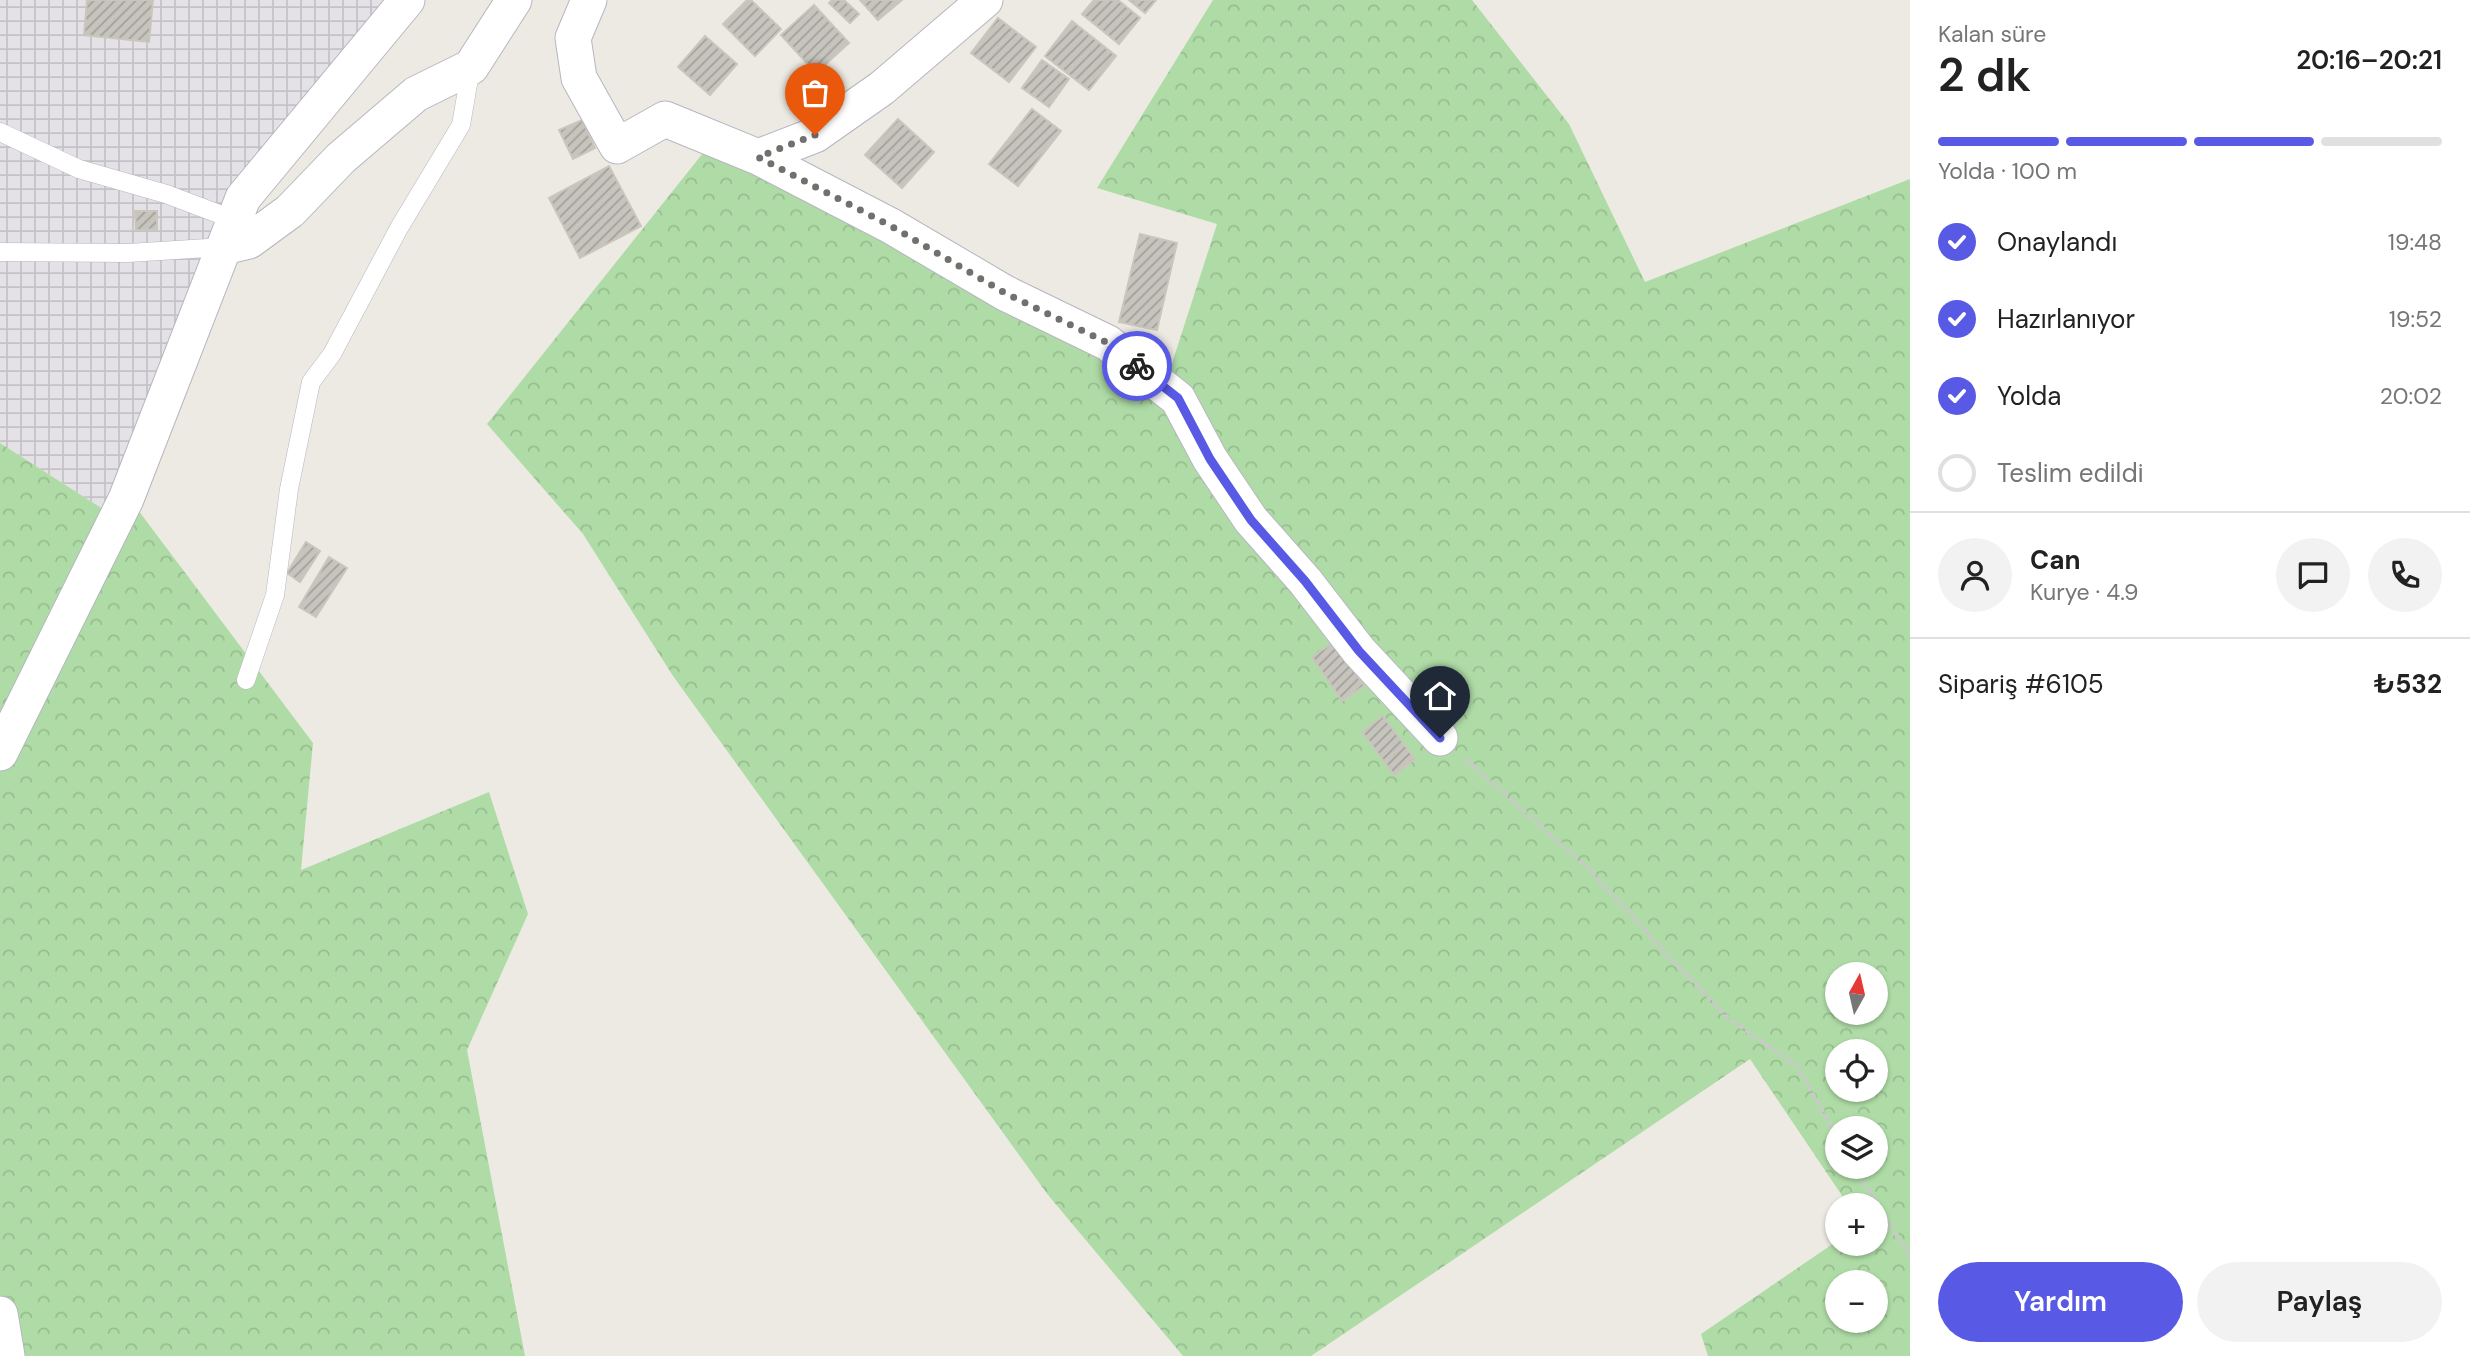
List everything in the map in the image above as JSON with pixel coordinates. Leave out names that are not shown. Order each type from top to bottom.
[{"type":"street","points":[[0,752],[126,499],[243,198],[407,0]]},
{"type":"street","points":[[229,234],[248,241],[289,211],[341,158],[416,94],[471,67],[514,0]]},
{"type":"street","points":[[589,0],[573,38],[579,78],[617,146],[665,118],[758,157],[891,226],[1005,293],[1108,343],[1178,398],[1210,459],[1251,520],[1305,581],[1359,651],[1440,738]]},
{"type":"street","points":[[758,157],[815,135],[882,88],[985,0]]},
{"type":"street","points":[[0,1314],[7,1356]]},
{"type":"lane","points":[[246,680],[275,595],[289,489],[311,382],[332,354],[398,228],[461,125],[471,67]]},
{"type":"lane","points":[[0,132],[79,169],[166,194],[229,234]]},
{"type":"lane","points":[[0,252],[128,253],[229,234]]},
{"type":"path","points":[[1440,738],[1587,867],[1728,1018],[1796,1065],[1825,1116]]},
{"type":"path","points":[[1862,1179],[1910,1256]]},
{"type":"shaded area","points":[[0,0],[400,0],[240,190],[109,513],[0,443]]},
{"type":"green space","points":[[1213,0],[1472,0],[1569,124],[1645,282],[1910,179],[1910,1356],[1708,1356],[1701,1334],[1825,1249],[1825,1256],[1888,1256],[1888,1193],[1840,1193],[1831,1179],[1888,1179],[1888,1116],[1825,1116],[1825,1170],[1750,1059],[1311,1356],[1183,1356],[1048,1195],[673,676],[583,534],[487,424],[711,143],[1165,385],[1217,224],[1097,188]]},
{"type":"green space","points":[[0,443],[109,513],[135,506],[313,743],[301,870],[489,792],[528,914],[467,1050],[525,1356],[0,1356]]},
{"type":"building","points":[[87,0],[153,0],[149,42],[84,35]]},
{"type":"building","points":[[747,0],[751,0],[781,29],[755,56],[723,24]]},
{"type":"building","points":[[832,0],[844,0],[859,14],[850,23],[829,3]]},
{"type":"building","points":[[860,0],[902,0],[878,20]]},
{"type":"building","points":[[1094,0],[1118,0],[1140,18],[1119,44],[1082,14]]},
{"type":"building","points":[[1129,0],[1156,0],[1145,13]]},
{"type":"building","points":[[814,5],[849,43],[816,73],[781,35]]},
{"type":"building","points":[[998,18],[1036,47],[1009,82],[971,53]]},
{"type":"building","points":[[1072,21],[1116,56],[1089,90],[1045,56]]},
{"type":"building","points":[[705,36],[737,64],[710,95],[678,67]]},
{"type":"building","points":[[1042,60],[1069,79],[1049,107],[1022,88]]},
{"type":"building","points":[[1032,109],[1061,131],[1018,186],[989,164]]},
{"type":"building","points":[[898,119],[934,152],[902,188],[865,155]]},
{"type":"building","points":[[582,120],[595,148],[573,159],[559,130]]},
{"type":"building","points":[[609,166],[641,226],[580,258],[549,198]]},
{"type":"building","points":[[135,211],[157,211],[157,229],[136,230]]},
{"type":"building","points":[[1140,234],[1177,243],[1157,330],[1119,322]]},
{"type":"building","points":[[306,542],[320,551],[300,582],[287,573]]},
{"type":"building","points":[[329,557],[347,568],[316,617],[299,607]]},
{"type":"building","points":[[1334,642],[1364,686],[1342,701],[1312,657]]},
{"type":"building","points":[[1383,716],[1415,759],[1394,775],[1362,732]]},
{"type":"way so far","points":[[815,135],[758,157],[891,226],[1005,293],[1108,343],[1137,366]]},
{"type":"route","points":[[1137,366],[1178,398],[1210,459],[1251,520],[1305,581],[1359,651],[1440,738]]}]
